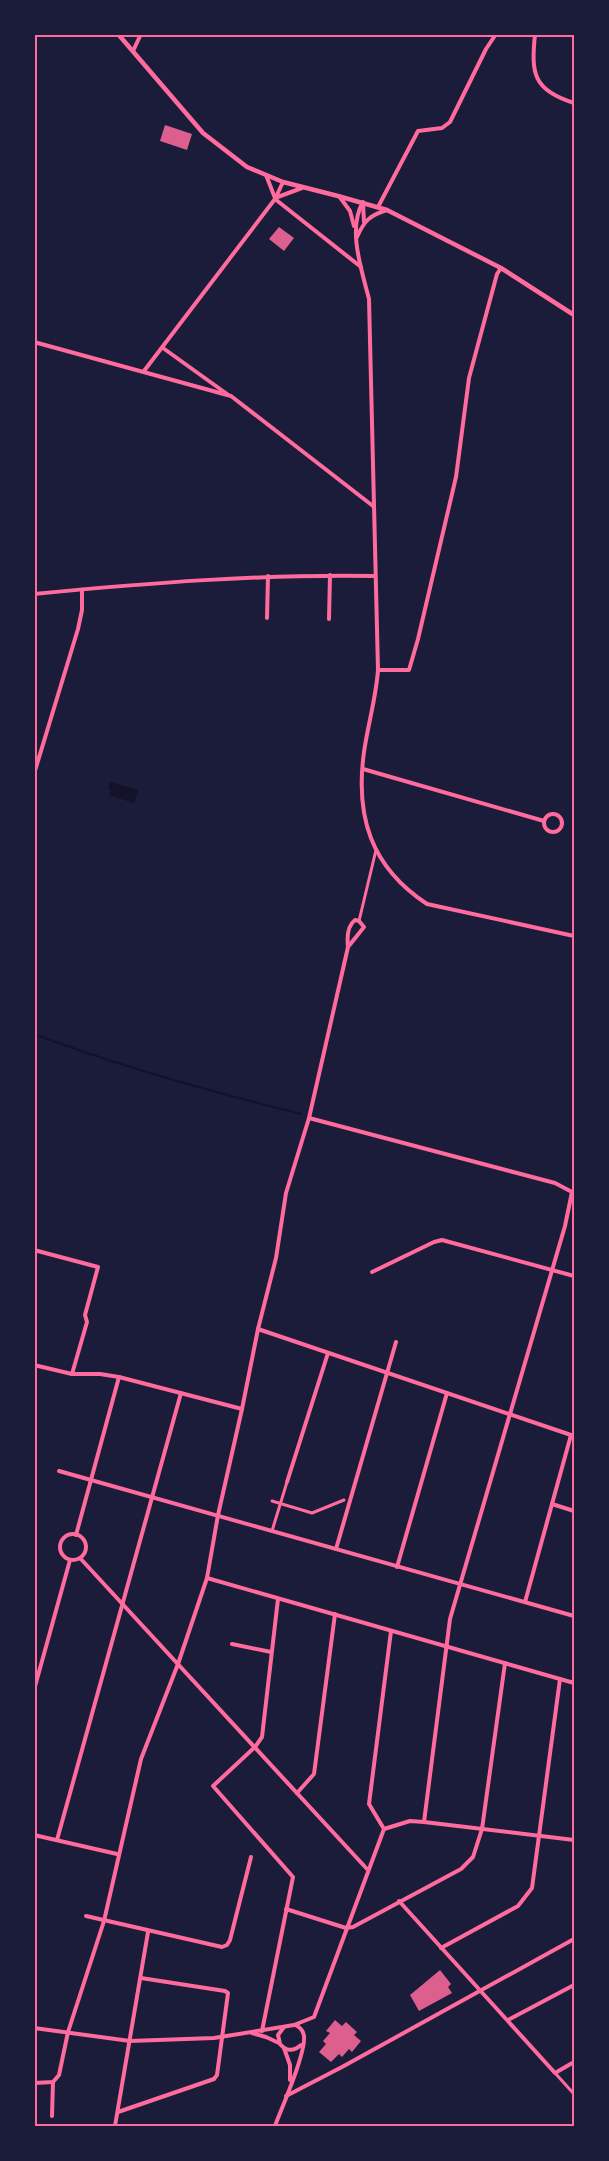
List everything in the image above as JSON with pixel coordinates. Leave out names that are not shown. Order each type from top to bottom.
[{"type":"street","points":[[118,34],[203,134],[247,167],[302,188],[338,195],[387,210],[501,268],[574,315]]},
{"type":"street","points":[[133,51],[141,34]]},
{"type":"street","points":[[378,207],[418,131],[442,128],[450,122],[486,49],[496,34]]},
{"type":"street","points":[[535,34],[532,59],[534,72],[540,84],[550,92],[574,103]]},
{"type":"street","points":[[266,175],[275,199],[361,267]]},
{"type":"street","points":[[144,371],[275,199],[283,182]]},
{"type":"street","points":[[275,199],[302,188]]},
{"type":"street","points":[[338,195],[350,211],[369,299],[378,670],[363,769],[362,804],[367,831],[376,850],[398,882],[428,904],[574,936]]},
{"type":"street","points":[[354,228],[358,210],[363,202]]},
{"type":"street","points":[[357,238],[364,222],[363,202]]},
{"type":"street","points":[[364,222],[376,213],[387,210]]},
{"type":"street","points":[[378,670],[409,670],[456,477],[469,378],[497,274],[501,268]]},
{"type":"street","points":[[34,342],[231,396]]},
{"type":"street","points":[[163,348],[231,396],[373,506]]},
{"type":"street","points":[[329,619],[330,575]]},
{"type":"street","points":[[34,594],[157,582],[268,576],[375,576]]},
{"type":"street","points":[[267,618],[268,576]]},
{"type":"street","points":[[34,774],[78,629],[82,610],[82,590]]},
{"type":"street","points":[[363,769],[544,821]]},
{"type":"street","points":[[556,814],[560,817],[562,826],[559,830],[550,832],[544,825],[544,821],[548,815],[556,814]]},
{"type":"street","points":[[359,921],[376,850]]},
{"type":"street","points":[[52,2116],[53,2082],[59,2074],[68,2032],[104,1921],[117,1854],[141,1759],[178,1664],[207,1578],[218,1515],[258,1329],[276,1258],[286,1193],[309,1118],[348,947],[350,924],[355,920],[359,921]]},
{"type":"street","points":[[348,947],[364,927],[359,921]]},
{"type":"street","points":[[309,1118],[555,1183],[573,1191],[450,1618],[424,1822]]},
{"type":"street","points":[[372,1272],[442,1240],[574,1276]]},
{"type":"street","points":[[34,1250],[98,1267],[85,1315],[87,1322],[72,1374]]},
{"type":"street","points":[[258,1329],[573,1435],[525,1602]]},
{"type":"street","points":[[336,1549],[396,1342]]},
{"type":"street","points":[[272,1531],[328,1353]]},
{"type":"street","points":[[34,1365],[72,1374],[119,1377],[242,1409]]},
{"type":"street","points":[[76,1535],[119,1377]]},
{"type":"street","points":[[57,1840],[181,1393]]},
{"type":"street","points":[[397,1567],[447,1393]]},
{"type":"street","points":[[58,1471],[574,1616]]},
{"type":"street","points":[[272,1501],[312,1513],[344,1500]]},
{"type":"street","points":[[552,1504],[574,1511]]},
{"type":"street","points":[[68,1535],[76,1535],[85,1543],[85,1552],[80,1558],[70,1560],[63,1556],[60,1544],[68,1535]]},
{"type":"street","points":[[80,1558],[367,1869]]},
{"type":"street","points":[[34,1690],[70,1560]]},
{"type":"street","points":[[207,1578],[574,1683]]},
{"type":"street","points":[[262,2031],[293,1876],[213,1786],[255,1747],[262,1737],[278,1599]]},
{"type":"street","points":[[297,1793],[314,1774],[335,1614]]},
{"type":"street","points":[[384,1829],[369,1804],[391,1631]]},
{"type":"street","points":[[232,1644],[271,1652]]},
{"type":"street","points":[[286,1909],[346,1928],[353,1927],[461,1869],[473,1857],[482,1829],[505,1663]]},
{"type":"street","points":[[441,1948],[518,1906],[532,1888],[560,1679]]},
{"type":"street","points":[[34,2028],[130,2041],[222,2036],[294,2025],[314,2017],[367,1869],[384,1829],[410,1821],[574,1840]]},
{"type":"street","points":[[34,1835],[117,1854]]},
{"type":"street","points":[[86,1916],[148,1932],[222,1947],[230,1940],[251,1857]]},
{"type":"street","points":[[399,1901],[574,2094]]},
{"type":"street","points":[[115,2127],[148,1932]]},
{"type":"street","points":[[286,2096],[574,1939]]},
{"type":"street","points":[[118,2112],[214,2079],[217,2075],[228,1993],[141,1978]]},
{"type":"street","points":[[508,2020],[574,1985]]},
{"type":"street","points":[[280,2044],[278,2035],[287,2025]]},
{"type":"street","points":[[275,2127],[297,2067],[303,2043],[303,2032],[294,2025]]},
{"type":"street","points":[[245,2033],[257,2034],[284,2048],[290,2065],[290,2084]]},
{"type":"street","points":[[284,2048],[295,2050],[303,2043]]},
{"type":"street","points":[[555,2073],[574,2062]]},
{"type":"street","points":[[34,2083],[53,2082]]},
{"type":"shaded area","points":[[110,782],[138,790],[134,803],[109,795]]},
{"type":"building","points":[[165,125],[192,134],[187,150],[160,141]]},
{"type":"building","points":[[279,227],[294,238],[284,251],[269,239]]},
{"type":"building","points":[[440,1970],[451,1984],[448,1987],[452,1993],[419,2011],[410,1995]]},
{"type":"building","points":[[335,2020],[342,2026],[346,2022],[357,2032],[354,2035],[361,2041],[352,2052],[349,2049],[342,2057],[339,2054],[331,2062],[319,2052],[326,2044],[323,2041],[330,2033],[326,2031]]},
{"type":"waterway","points":[[34,1034],[167,1078],[301,1114]]}]
